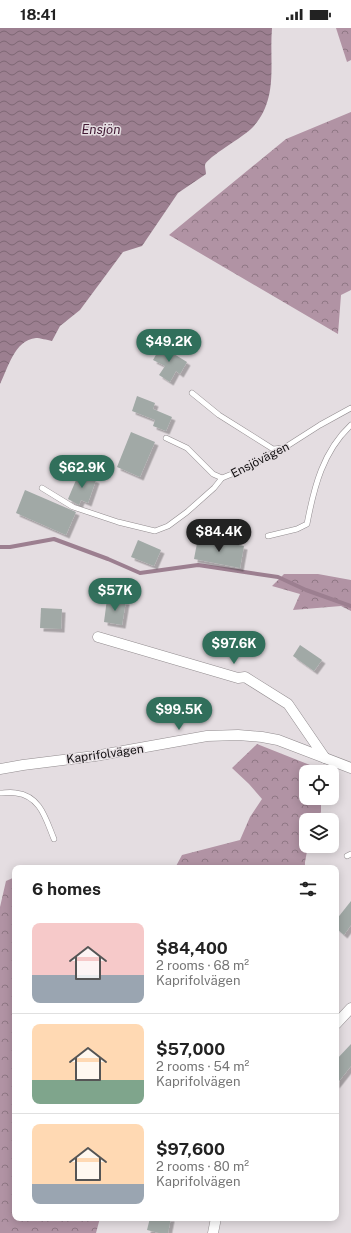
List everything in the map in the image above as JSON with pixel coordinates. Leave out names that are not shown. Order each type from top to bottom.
[{"type":"street","points":[[98,637],[238,678],[244,677],[288,704],[325,758]]},
{"type":"street","name":"Kaprifolvägen","points":[[0,769],[102,755],[207,736],[238,735],[278,740],[351,768]]},
{"type":"street","points":[[339,1021],[351,1008]]},
{"type":"street","points":[[213,1233],[215,1221]]},
{"type":"lane","points":[[192,393],[219,415],[273,449],[278,449]]},
{"type":"lane","name":"Ensjövägen","points":[[42,488],[73,507],[118,522],[155,530],[168,526],[187,512],[214,488],[222,478],[254,465],[278,449],[284,448],[320,425],[351,408]]},
{"type":"lane","points":[[268,536],[298,530],[307,524],[317,480],[324,463],[341,434],[351,425]]},
{"type":"lane","points":[[166,438],[187,448],[213,474],[222,478]]},
{"type":"lane","points":[[0,793],[16,792],[24,795],[39,805],[54,839]]},
{"type":"green space","points":[[336,28],[351,28],[351,60],[347,62]]},
{"type":"green space","points":[[351,112],[351,290],[341,295],[338,334],[169,235],[286,139]]},
{"type":"green space","points":[[284,574],[318,574],[351,580],[351,611],[341,606],[293,610],[300,594],[272,586]]},
{"type":"green space","points":[[257,744],[310,765],[299,765],[299,805],[321,805],[321,812],[299,813],[299,853],[307,853],[305,865],[177,865],[182,855],[240,840],[250,817],[262,799],[232,768]]},
{"type":"green space","points":[[12,878],[12,1221],[99,1221],[96,1233],[0,1233],[0,907],[6,881]]},
{"type":"water","name":"Ensjön","points":[[0,28],[272,28],[272,67],[270,92],[267,104],[253,127],[207,161],[205,165],[206,174],[178,193],[142,246],[123,252],[80,310],[60,326],[52,341],[36,338],[28,340],[17,349],[0,384]]},
{"type":"building","points":[[161,346],[187,362],[180,374],[176,371],[170,382],[159,375],[165,366],[153,360]]},
{"type":"building","points":[[137,396],[155,403],[153,409],[172,417],[166,431],[153,426],[155,420],[132,411]]},
{"type":"building","points":[[131,432],[155,442],[140,477],[117,467]]},
{"type":"building","points":[[79,473],[96,480],[88,503],[81,500],[79,505],[68,499]]},
{"type":"building","points":[[25,490],[76,512],[66,535],[16,513]]},
{"type":"building","points":[[198,538],[244,546],[240,568],[194,559]]},
{"type":"building","points":[[138,540],[161,550],[154,566],[131,557]]},
{"type":"building","points":[[107,599],[126,601],[122,625],[104,622]]},
{"type":"building","points":[[41,608],[62,609],[61,629],[40,628]]},
{"type":"building","points":[[300,645],[322,660],[314,671],[293,656]]},
{"type":"building","points":[[351,901],[351,925],[344,935],[339,931],[339,916]]},
{"type":"building","points":[[351,1044],[351,1066],[339,1081],[339,1057]]},
{"type":"building","points":[[149,1221],[170,1221],[168,1233],[159,1233],[147,1230]]},
{"type":"waterway","points":[[0,547],[10,547],[54,539],[108,559],[140,573],[198,565],[278,577],[306,590],[351,606]]}]
